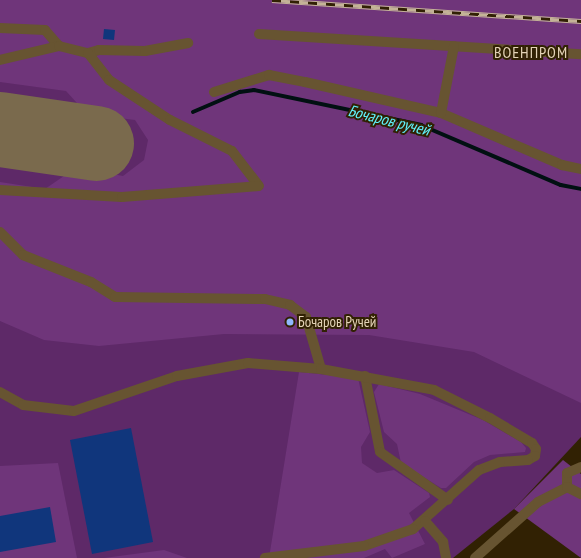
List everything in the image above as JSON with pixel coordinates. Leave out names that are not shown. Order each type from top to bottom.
[{"type":"street","points":[[0,28],[45,30],[59,46]]},
{"type":"street","points":[[259,34],[581,54]]},
{"type":"street","points":[[0,60],[59,46],[88,53],[99,50],[145,51],[188,43]]},
{"type":"street","points":[[441,113],[454,46]]},
{"type":"street","points":[[0,190],[122,197],[259,186],[232,151],[170,120],[109,80],[88,53]]},
{"type":"street","points":[[214,92],[269,75],[441,113],[562,165],[581,169]]},
{"type":"street","points":[[0,232],[23,255],[91,282],[115,297],[265,299],[290,305],[306,317],[321,369]]},
{"type":"street","points":[[0,392],[23,404],[74,411],[177,376],[248,363],[321,369],[434,390],[490,418],[532,443],[535,456],[528,460],[500,462],[479,470],[448,500],[413,529],[364,546],[265,558]]},
{"type":"street","points":[[365,376],[380,452],[448,500]]},
{"type":"street","points":[[567,487],[567,473],[581,467]]},
{"type":"street","points":[[567,487],[581,494]]},
{"type":"street","points":[[476,558],[538,502],[567,487]]},
{"type":"street","points":[[424,521],[443,542],[446,558]]},
{"type":"shaded area","points":[[0,0],[581,0],[581,403],[474,352],[369,335],[224,334],[99,346],[44,340],[0,321],[0,182],[45,189],[77,167],[123,176],[144,160],[148,140],[135,120],[87,114],[66,91],[0,82]]},
{"type":"shaded area","name":"Бочаров Ручей","points":[[0,19],[581,206],[581,437],[514,509],[453,558],[0,558]]},
{"type":"shaded area","points":[[299,372],[358,378],[370,432],[361,447],[362,463],[377,473],[394,470],[429,493],[430,497],[409,513],[425,544],[392,558],[385,549],[364,558],[269,558]]},
{"type":"shaded area","points":[[379,384],[420,394],[483,420],[521,442],[526,448],[525,452],[490,455],[474,462],[446,488],[441,488],[401,463],[397,444],[384,432],[374,392]]},
{"type":"shaded area","points":[[563,460],[581,474],[581,558],[514,509]]},
{"type":"shaded area","points":[[58,463],[77,558],[0,558],[0,466]]},
{"type":"shaded area","points":[[164,550],[187,558],[104,558]]},
{"type":"building","points":[[104,29],[115,30],[114,40],[103,39]]},
{"type":"building","points":[[131,428],[153,542],[92,554],[70,440]]},
{"type":"building","points":[[50,507],[56,542],[0,552],[0,516]]},
{"type":"waterway","name":"Бочаров ручей","points":[[193,112],[240,92],[254,90],[421,125],[561,185],[581,189]]},
{"type":"runway","points":[[0,129],[96,143]]},
{"type":"railway","points":[[272,0],[581,21]]},
{"type":"place","name":"Бочаров Ручей","points":[[290,322]]},
{"type":"district","name":"ВОЕНПРОМ","points":[[531,52]]}]
